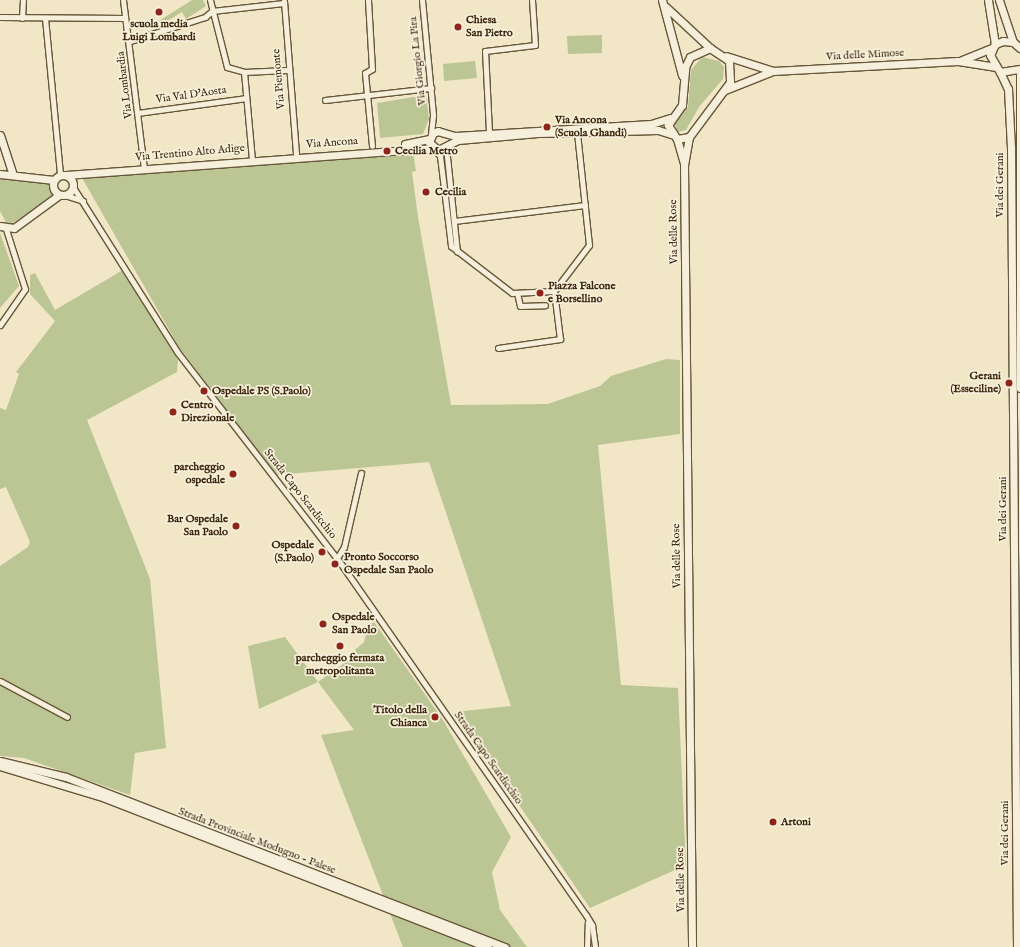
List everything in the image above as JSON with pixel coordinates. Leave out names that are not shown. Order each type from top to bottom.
[{"type":"street","points":[[22,18],[23,0]]},
{"type":"street","name":"Via Lombardia","points":[[124,0],[144,168]]},
{"type":"street","points":[[210,0],[227,67],[244,72],[287,70]]},
{"type":"street","points":[[248,7],[249,0]]},
{"type":"street","points":[[368,0],[372,69],[365,73],[372,146]]},
{"type":"street","name":"Via Giorgio La Pira","points":[[422,0],[433,120],[430,137]]},
{"type":"street","points":[[489,132],[485,51],[535,45],[532,0]]},
{"type":"street","name":"Via dei Gerani","points":[[988,0],[994,46],[990,55],[1008,89],[1011,148],[1017,947]]},
{"type":"street","points":[[999,0],[1013,42],[1020,47]]},
{"type":"street","points":[[130,41],[205,18],[212,11],[284,1]]},
{"type":"street","name":"Via Piemonte","points":[[284,1],[287,70],[296,155]]},
{"type":"street","points":[[443,133],[651,124],[670,118],[682,105],[683,79],[690,57],[710,48],[663,3]]},
{"type":"street","points":[[663,3],[683,79]]},
{"type":"street","points":[[0,17],[126,18]]},
{"type":"street","points":[[45,18],[63,175],[73,184]]},
{"type":"street","name":"Via delle Mimose","points":[[958,61],[994,46],[1013,42]]},
{"type":"street","name":"Via delle Mimose","points":[[710,48],[725,55],[773,71]]},
{"type":"street","points":[[446,147],[458,140],[577,132],[658,130],[674,136],[689,137],[705,111],[725,90],[731,72],[725,55]]},
{"type":"street","name":"Via delle Mimose","points":[[725,90],[773,71],[958,61],[998,69]]},
{"type":"street","points":[[998,69],[1020,70]]},
{"type":"street","name":"Via dei Gerani","points":[[1020,70],[1020,388]]},
{"type":"street","points":[[244,72],[252,160]]},
{"type":"street","points":[[325,100],[367,94],[431,88]]},
{"type":"street","name":"Via Val D'Aosta","points":[[138,113],[246,98]]},
{"type":"street","name":"Via delle Rose","points":[[670,118],[674,136],[684,165]]},
{"type":"street","points":[[433,120],[443,133],[446,147],[457,251]]},
{"type":"street","points":[[498,348],[560,340],[554,291],[589,245],[577,132]]},
{"type":"street","name":"Via Ancona","points":[[296,155],[372,146],[430,137],[443,133]]},
{"type":"street","points":[[0,135],[12,172]]},
{"type":"street","points":[[430,137],[433,148],[440,156],[450,246],[512,293],[554,291]]},
{"type":"street","name":"Via delle Rose","points":[[689,137],[684,165],[692,947]]},
{"type":"street","name":"Via Ancona","points":[[296,155],[446,147]]},
{"type":"street","name":"Via Trentino Alto Adige","points":[[63,175],[252,160],[296,155]]},
{"type":"street","points":[[0,174],[12,172],[54,180],[63,175]]},
{"type":"street","name":"Via Trentino Alto Adige","points":[[3,228],[43,210],[62,195],[85,173]]},
{"type":"street","points":[[54,180],[53,189],[62,195],[84,201]]},
{"type":"street","name":"Strada Capo Scardicchio","points":[[73,184],[178,353],[337,558],[586,915],[592,925],[595,947]]},
{"type":"street","points":[[454,221],[585,205]]},
{"type":"street","points":[[0,325],[26,289],[3,228]]},
{"type":"street","points":[[517,293],[520,306],[545,305]]},
{"type":"street","points":[[337,558],[344,547],[361,473]]},
{"type":"street","points":[[0,681],[67,717]]},
{"type":"street","name":"Strada Provinciale Modugno - Palese","points":[[0,761],[66,777],[505,947]]},
{"type":"street","name":"Strada Provinciale Modugno - Palese","points":[[0,766],[98,796],[488,947]]},
{"type":"street","points":[[586,915],[587,947]]},
{"type":"green space","points":[[192,0],[203,0],[206,6],[186,19],[182,12],[156,28],[154,24]]},
{"type":"green space","points":[[602,35],[602,53],[568,54],[567,36]]},
{"type":"green space","points":[[702,57],[719,61],[724,67],[723,79],[699,107],[686,130],[678,132],[674,122],[688,107],[691,70]]},
{"type":"green space","points":[[475,61],[477,78],[444,81],[443,64]]},
{"type":"green space","points":[[426,95],[429,119],[423,134],[380,138],[377,103]]},
{"type":"green space","points":[[413,152],[416,171],[412,172],[418,217],[451,405],[548,404],[600,386],[611,376],[666,359],[680,360],[680,434],[598,445],[621,685],[678,688],[686,865],[590,908],[455,712],[511,706],[429,462],[276,475],[179,347],[82,178]]},
{"type":"green space","points":[[28,178],[50,182],[55,196],[8,226],[0,211],[0,179]]},
{"type":"green space","points":[[0,233],[19,286],[0,308]]},
{"type":"green space","points":[[123,270],[178,360],[177,372],[87,420],[150,579],[166,748],[135,753],[130,795],[24,758],[0,756],[0,566],[28,547],[30,542],[6,487],[0,489],[0,408],[6,410],[19,374],[16,372],[55,321],[30,294],[30,275],[35,273],[55,310]]},
{"type":"green space","points":[[374,622],[443,720],[511,837],[492,872],[500,910],[527,947],[403,947],[321,735],[354,730],[318,682],[357,654],[355,650],[364,642],[368,626]]},
{"type":"green space","points":[[285,637],[318,682],[259,709],[248,646]]},
{"type":"place","name":"scuola media Luigi Lombardi","points":[[159,12]]},
{"type":"place","name":"Chiesa San Pietro","points":[[458,27]]},
{"type":"place","name":"Via Ancona (Scuola Ghandi)","points":[[547,127]]},
{"type":"place","name":"Cecilia Metro","points":[[387,151]]},
{"type":"place","name":"Cecilia","points":[[426,192]]},
{"type":"place","name":"Piazza Falcone e Borsellino","points":[[540,293]]},
{"type":"place","name":"Gerani (Esseciline)","points":[[1009,383]]},
{"type":"place","name":"Ospedale PS (S.Paolo)","points":[[204,391]]},
{"type":"place","name":"Centro Direzionale","points":[[173,412]]},
{"type":"place","name":"parcheggio ospedale","points":[[233,474]]},
{"type":"place","name":"Bar Ospedale San Paolo","points":[[236,526]]},
{"type":"place","name":"Ospedale (S.Paolo)","points":[[322,552]]},
{"type":"place","name":"Pronto Soccorso Ospedale San Paolo","points":[[335,564]]},
{"type":"place","name":"Ospedale San Paolo","points":[[323,624]]},
{"type":"place","name":"parcheggio fermata metropolitanta","points":[[340,646]]},
{"type":"place","name":"Titolo della Chianca","points":[[435,717]]},
{"type":"place","name":"Artoni","points":[[773,822]]}]
